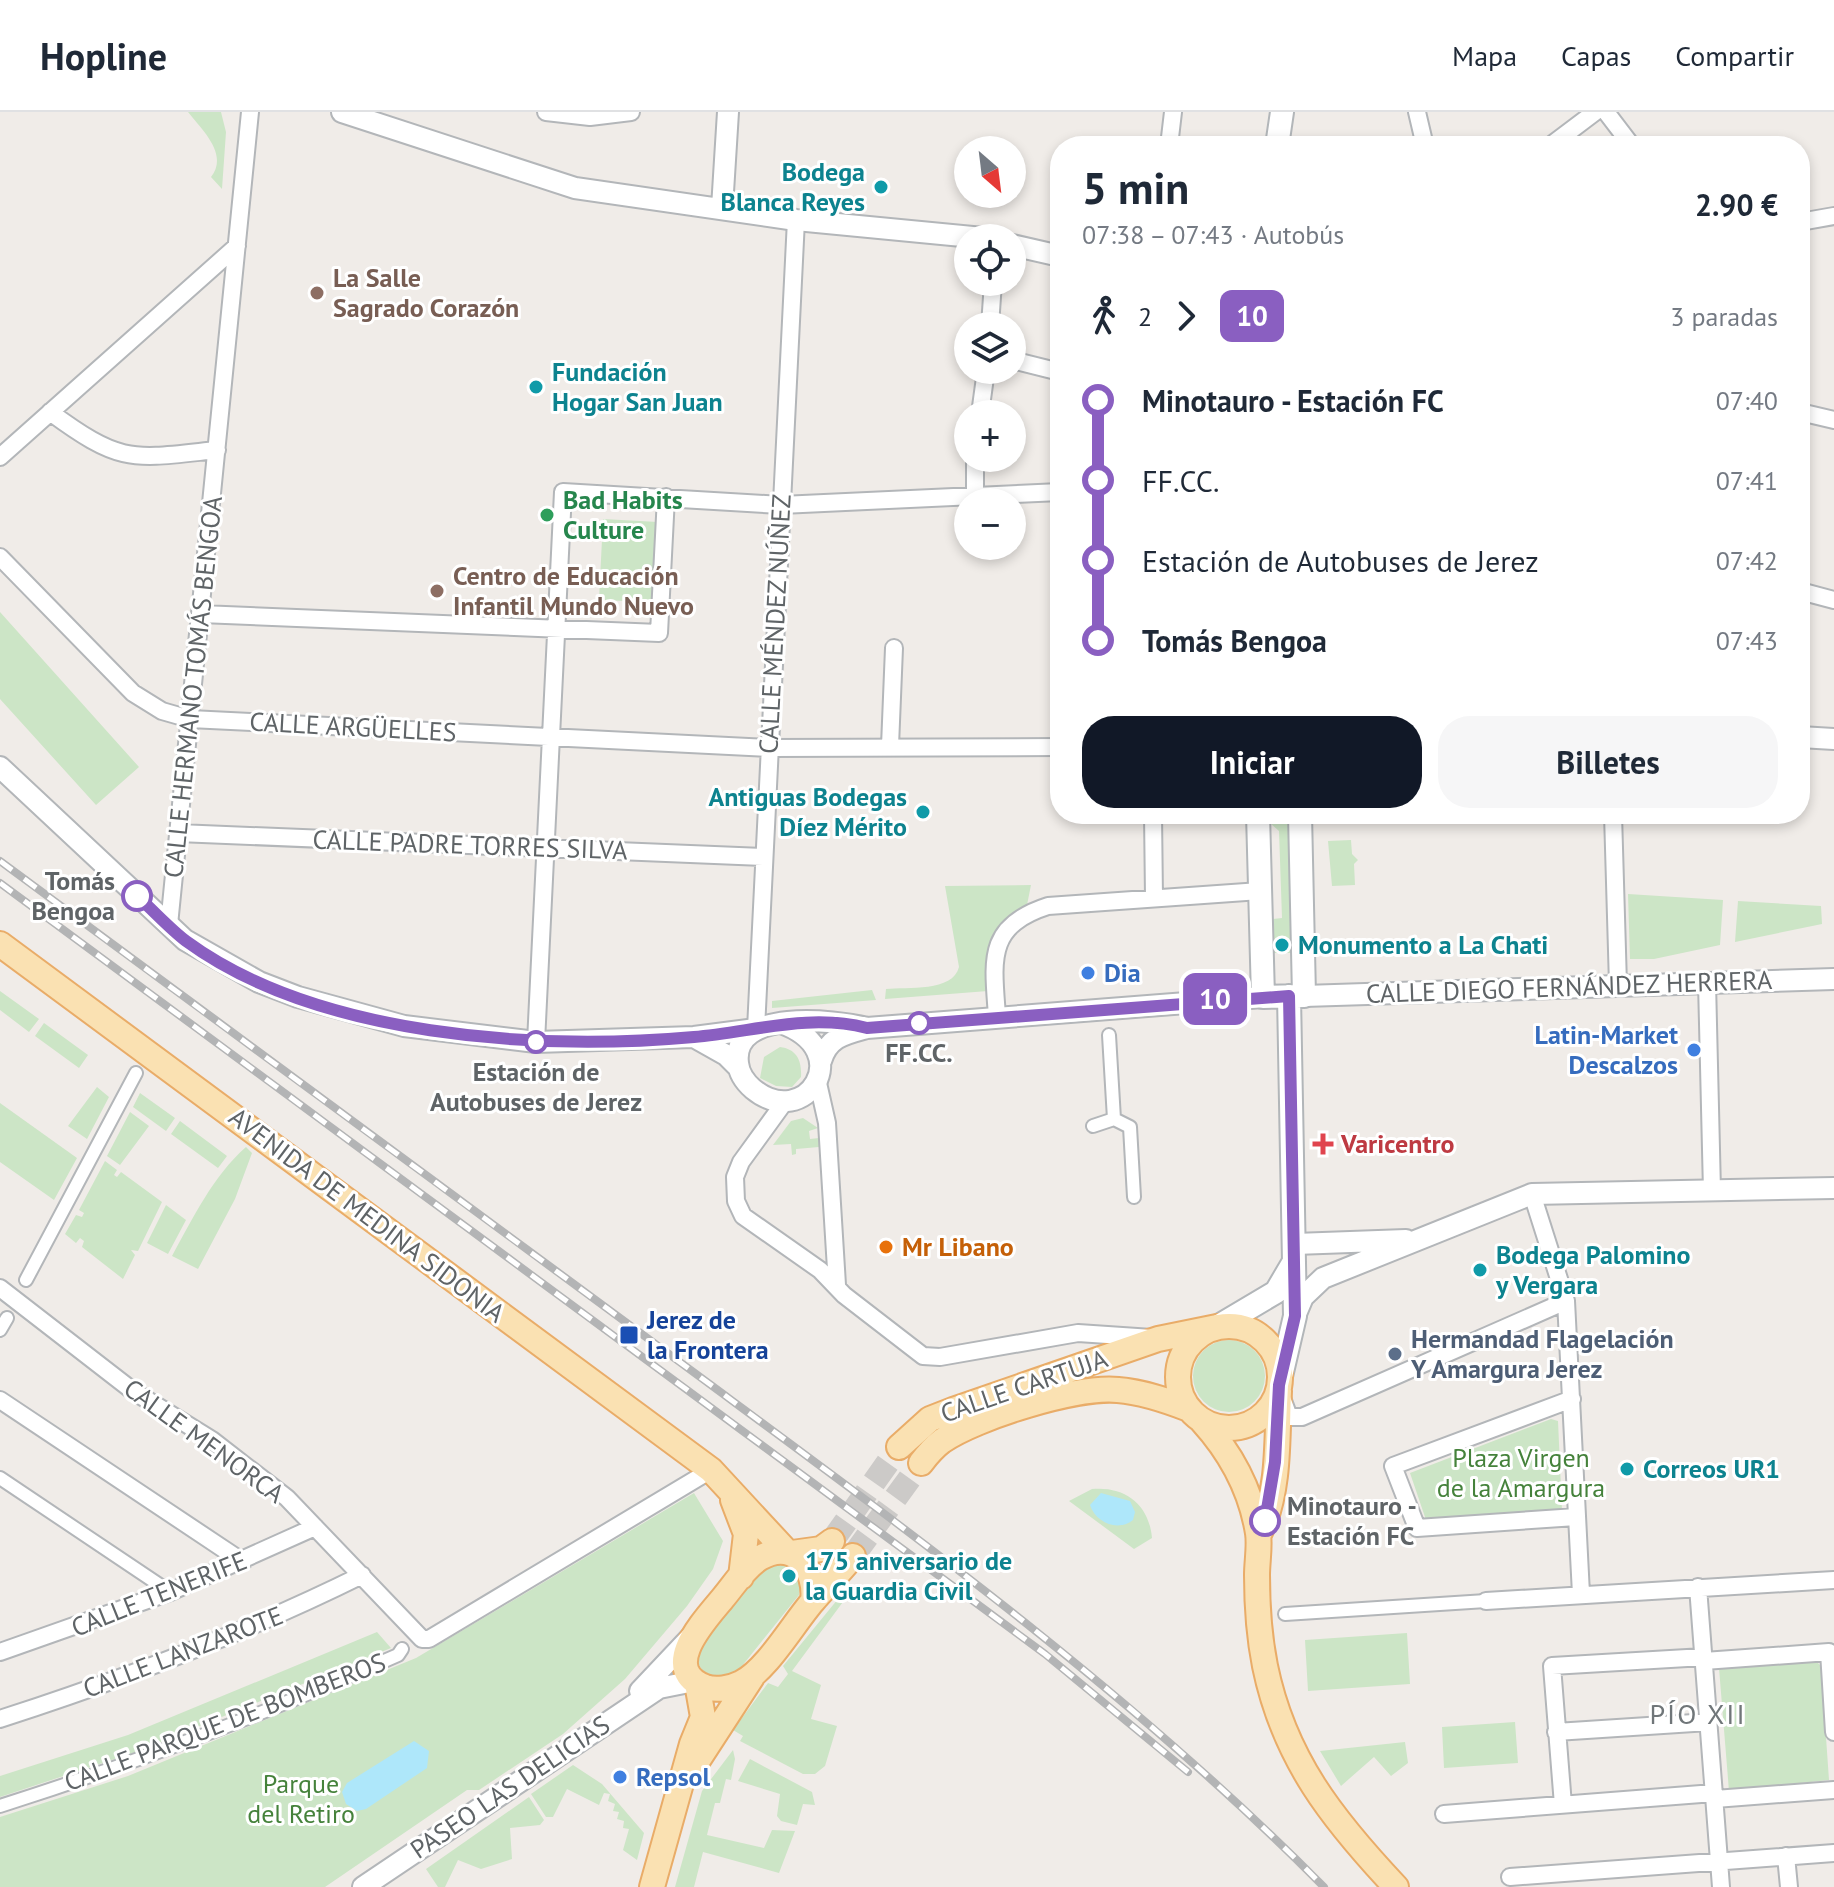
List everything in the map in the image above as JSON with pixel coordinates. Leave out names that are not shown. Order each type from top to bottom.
[{"type":"main road","points":[[1278,136],[1282,112]]},
{"type":"main road","points":[[1258,824],[1263,997],[1296,996]]},
{"type":"main road","points":[[1195,1415],[1217,1427],[1250,1423],[1274,1401],[1295,1316],[1300,824]]},
{"type":"main road","name":"AVENIDA DE MEDINA SIDONIA","points":[[0,944],[711,1470],[811,1571],[815,1584],[813,1601]]},
{"type":"main road","name":"CALLE CARTUJA","points":[[899,1447],[930,1419],[1158,1339],[1217,1327],[1276,1292],[1294,1251]]},
{"type":"main road","points":[[1259,1534],[1269,1505],[1275,1462],[1279,1385],[1274,1353],[1264,1340],[1234,1325],[1217,1327],[1201,1333],[1188,1345],[1180,1360],[1177,1377],[1195,1415],[1239,1474],[1250,1495],[1259,1534],[1258,1616],[1264,1665],[1291,1747],[1336,1821],[1396,1887]]},
{"type":"main road","name":"CALLE CARTUJA","points":[[921,1463],[940,1442],[963,1430],[1062,1396],[1115,1389],[1159,1398],[1195,1415]]},
{"type":"main road","name":"AVENIDA DE MEDINA SIDONIA","points":[[729,1491],[746,1534],[741,1577]]},
{"type":"main road","points":[[652,1887],[688,1757],[703,1717],[696,1682],[686,1661],[690,1638],[741,1577],[764,1556],[821,1549],[832,1541]]},
{"type":"main road","points":[[678,1798],[709,1740],[753,1675],[853,1556]]},
{"type":"main road","points":[[696,1682],[710,1688],[724,1688],[753,1675]]},
{"type":"street","name":"CALLE HERMANO TOMÁS BENGOA","points":[[169,925],[250,112]]},
{"type":"street","points":[[342,112],[575,188],[796,220],[954,235]]},
{"type":"street","points":[[546,112],[590,117],[631,112]]},
{"type":"street","points":[[722,208],[728,112]]},
{"type":"street","points":[[1170,136],[1173,112]]},
{"type":"street","points":[[1417,112],[1423,136]]},
{"type":"street","points":[[1563,136],[1595,112]]},
{"type":"street","points":[[1606,112],[1624,136]]},
{"type":"street","points":[[1810,220],[1834,216]]},
{"type":"street","name":"CALLE MÉNDEZ NÚÑEZ","points":[[756,1029],[796,220]]},
{"type":"street","points":[[0,457],[237,246]]},
{"type":"street","points":[[1026,248],[1050,254]]},
{"type":"street","points":[[1026,364],[1050,370]]},
{"type":"street","points":[[50,412],[85,438],[128,457],[217,450]]},
{"type":"street","points":[[1810,414],[1834,420]]},
{"type":"street","points":[[536,1042],[563,492],[781,505],[954,496]]},
{"type":"street","points":[[1026,493],[1050,492]]},
{"type":"street","points":[[201,614],[659,633],[666,497]]},
{"type":"street","name":"CALLE ARGÜELLES","points":[[0,557],[133,693],[162,711],[190,719],[769,748],[1050,747]]},
{"type":"street","points":[[1810,594],[1834,600]]},
{"type":"street","points":[[890,746],[894,648]]},
{"type":"street","points":[[1810,738],[1834,739]]},
{"type":"street","points":[[0,767],[185,940],[222,963],[298,997],[404,1026],[536,1042],[694,1037],[781,1023],[837,1020],[867,1028]]},
{"type":"street","points":[[1153,824],[1154,898]]},
{"type":"street","points":[[1613,824],[1618,985]]},
{"type":"street","name":"CALLE PADRE TORRES SILVA","points":[[178,833],[763,857]]},
{"type":"street","points":[[997,1016],[996,945],[1007,928],[1025,914],[1048,906],[1260,891]]},
{"type":"street","name":"CALLE DIEGO FERNÁNDEZ HERRERA","points":[[1296,996],[1834,979]]},
{"type":"street","points":[[1707,982],[1712,1191]]},
{"type":"street","points":[[837,1285],[827,1123],[818,1083],[827,1045],[835,1039],[867,1028],[1263,997]]},
{"type":"street","points":[[781,1023],[808,1036],[821,1061]]},
{"type":"street","points":[[738,1067],[741,1045],[756,1029]]},
{"type":"street","points":[[1109,1035],[1114,1119]]},
{"type":"street","points":[[694,1037],[726,1055],[756,1091],[786,1100],[810,1092],[818,1083]]},
{"type":"street","points":[[26,1280],[136,1073]]},
{"type":"street","name":"CALLE CARTUJA","points":[[786,1100],[741,1162],[735,1177],[736,1201],[743,1216],[837,1285],[923,1356],[940,1357],[1086,1333],[1158,1339]]},
{"type":"street","points":[[1093,1126],[1114,1119],[1130,1127],[1134,1197]]},
{"type":"street","points":[[1295,1316],[1303,1297],[1315,1283],[1532,1194],[1834,1188]]},
{"type":"street","points":[[1532,1194],[1566,1301],[1581,1594]]},
{"type":"street","points":[[1294,1251],[1422,1240]]},
{"type":"street","name":"CALLE MENORCA","points":[[0,1288],[133,1391],[212,1440],[287,1498],[415,1634],[429,1639],[711,1470]]},
{"type":"street","points":[[1279,1385],[1284,1410],[1297,1419],[1566,1301]]},
{"type":"street","points":[[0,1330],[7,1318]]},
{"type":"street","points":[[1572,1399],[1393,1466],[1417,1528],[1576,1517]]},
{"type":"street","points":[[0,1400],[243,1562]]},
{"type":"street","points":[[0,1478],[170,1592]]},
{"type":"street","name":"CALLE TENERIFE","points":[[0,1652],[170,1592],[243,1562],[315,1527]]},
{"type":"street","name":"CALLE LANZAROTE","points":[[0,1719],[109,1684],[263,1624],[362,1575]]},
{"type":"street","points":[[1285,1614],[1834,1580]]},
{"type":"street","points":[[1698,1587],[1721,1887]]},
{"type":"street","name":"PASEO LAS DELICIAS","points":[[618,1714],[690,1638]]},
{"type":"street","name":"CALLE PARQUE DE BOMBEROS","points":[[0,1806],[133,1763],[316,1691],[398,1655],[402,1649]]},
{"type":"street","points":[[1563,1805],[1552,1666],[1829,1652],[1834,1732]]},
{"type":"street","name":"PASEO LAS DELICIAS","points":[[363,1887],[618,1714],[667,1684],[696,1682]]},
{"type":"street","points":[[1556,1732],[1709,1722]]},
{"type":"street","points":[[1444,1814],[1563,1805],[1715,1802],[1834,1790]]},
{"type":"street","points":[[1510,1877],[1834,1853]]},
{"type":"street","points":[[1786,1856],[1789,1887]]},
{"type":"green space","points":[[188,112],[221,112],[226,132],[222,189],[211,177],[217,160],[212,143]]},
{"type":"green space","points":[[603,519],[658,522],[653,602],[599,600]]},
{"type":"green space","points":[[0,612],[139,767],[96,805],[0,699]]},
{"type":"green space","points":[[1271,824],[1288,824],[1291,953],[1274,953],[1273,919],[1282,918],[1279,831]]},
{"type":"green space","points":[[1351,840],[1352,854],[1358,860],[1354,864],[1355,885],[1332,886],[1328,841]]},
{"type":"green space","points":[[1031,885],[1027,905],[1006,922],[994,941],[990,952],[988,991],[885,999],[886,989],[928,987],[948,981],[955,975],[959,967],[945,886]]},
{"type":"green space","points":[[1628,894],[1723,900],[1720,945],[1654,959],[1630,959]]},
{"type":"green space","points":[[1738,901],[1821,906],[1822,924],[1735,942]]},
{"type":"green space","points":[[872,990],[876,1000],[772,1008],[772,1001]]},
{"type":"green space","points":[[0,991],[39,1019],[29,1032],[0,1010]]},
{"type":"green space","points":[[44,1023],[88,1055],[79,1068],[35,1036]]},
{"type":"green space","points":[[780,1047],[791,1050],[801,1066],[801,1077],[792,1087],[776,1086],[760,1078],[764,1057]]},
{"type":"green space","points":[[97,1087],[109,1097],[87,1139],[68,1126]]},
{"type":"green space","points":[[140,1093],[175,1118],[166,1131],[133,1107]]},
{"type":"green space","points":[[0,1103],[77,1158],[54,1200],[0,1162]]},
{"type":"green space","points":[[130,1112],[149,1126],[120,1165],[107,1156]]},
{"type":"green space","points":[[803,1118],[818,1128],[809,1131],[810,1139],[819,1138],[819,1147],[796,1149],[796,1154],[792,1155],[791,1144],[773,1145],[791,1121]]},
{"type":"green space","points":[[180,1121],[227,1156],[218,1168],[171,1134]]},
{"type":"green space","points":[[246,1147],[252,1153],[235,1199],[198,1269],[172,1256],[214,1184]]},
{"type":"green space","points":[[105,1161],[117,1170],[114,1175],[117,1177],[121,1172],[162,1202],[138,1251],[131,1250],[135,1255],[123,1279],[82,1247],[84,1241],[80,1238],[76,1243],[65,1234],[76,1215],[82,1217],[84,1213],[79,1210]]},
{"type":"green space","points":[[166,1205],[186,1220],[168,1254],[147,1243]]},
{"type":"green space","points":[[1229,1340],[1249,1346],[1259,1356],[1265,1376],[1259,1396],[1249,1406],[1229,1412],[1209,1406],[1199,1396],[1193,1376],[1199,1356],[1209,1346]]},
{"type":"green space","name":"Plaza Virgen de la Amargura","points":[[1551,1419],[1558,1421],[1562,1511],[1426,1520],[1410,1473]]},
{"type":"green space","points":[[1092,1489],[1115,1491],[1133,1500],[1146,1516],[1152,1538],[1134,1549],[1069,1501]]},
{"type":"green space","name":"Parque del Retiro","points":[[694,1493],[723,1541],[713,1569],[687,1606],[625,1679],[563,1734],[479,1790],[467,1790],[325,1887],[0,1887],[0,1817],[128,1776],[416,1658]]},
{"type":"green space","points":[[780,1561],[795,1569],[801,1584],[799,1595],[738,1671],[722,1679],[706,1673],[699,1666],[696,1649],[759,1568]]},
{"type":"green space","points":[[847,1588],[851,1591],[792,1671],[821,1685],[811,1719],[837,1726],[825,1766],[815,1774],[803,1774],[740,1741],[743,1736],[733,1730],[768,1683],[778,1687],[788,1674],[783,1666]]},
{"type":"green space","points":[[377,1632],[391,1648],[136,1752],[0,1797],[0,1776],[128,1735]]},
{"type":"green space","points":[[1407,1633],[1410,1684],[1308,1691],[1305,1640]]},
{"type":"green space","points":[[1815,1660],[1821,1666],[1829,1780],[1729,1791],[1719,1668]]},
{"type":"green space","points":[[1515,1722],[1518,1763],[1444,1768],[1442,1727]]},
{"type":"green space","points":[[1405,1742],[1408,1763],[1391,1776],[1374,1757],[1341,1786],[1320,1751]]},
{"type":"green space","points":[[733,1750],[735,1759],[731,1780],[726,1779],[720,1803],[715,1803],[707,1835],[764,1848],[772,1830],[795,1831],[779,1873],[703,1852],[694,1887],[675,1887],[702,1791]]},
{"type":"green space","points":[[750,1759],[812,1792],[815,1805],[803,1804],[797,1825],[781,1821],[777,1816],[780,1794],[738,1781]]},
{"type":"green space","points":[[573,1765],[602,1784],[644,1833],[637,1860],[623,1850],[629,1829],[623,1828],[624,1821],[617,1819],[619,1812],[613,1811],[615,1804],[608,1801],[610,1794],[604,1793],[599,1805],[567,1789],[553,1817],[546,1817],[531,1794]]},
{"type":"green space","points":[[529,1797],[544,1820],[540,1825],[510,1828],[512,1859],[481,1869],[458,1860],[445,1887],[438,1887],[426,1869]]},
{"type":"water","points":[[1101,1493],[1130,1501],[1135,1512],[1133,1520],[1114,1525],[1097,1517],[1090,1505]]},
{"type":"water","points":[[414,1741],[429,1751],[427,1768],[366,1809],[357,1811],[346,1804],[342,1792],[347,1783]]},
{"type":"tunnel","points":[[832,1541],[899,1447]]},
{"type":"tunnel","points":[[853,1556],[921,1463]]},
{"type":"railway","points":[[0,861],[938,1554],[1175,1747],[1324,1887]]},
{"type":"railway","points":[[0,883],[1045,1654],[1188,1772]]},
{"type":"bus line","name":"10","points":[[137,896],[185,940],[259,982],[298,997],[404,1026],[536,1042],[694,1037],[781,1023],[837,1020],[867,1028],[1227,998],[1289,996],[1295,1316],[1279,1385],[1275,1462],[1265,1521]]},
{"type":"place","name":"Bodega Blanca Reyes","points":[[881,187]]},
{"type":"place","name":"La Salle Sagrado Corazón","points":[[317,293]]},
{"type":"place","name":"Fundación Hogar San Juan","points":[[536,387]]},
{"type":"place","name":"Bad Habits Culture","points":[[547,515]]},
{"type":"place","name":"Centro de Educación Infantil Mundo Nuevo","points":[[437,591]]},
{"type":"place","name":"Antiguas Bodegas Díez Mérito","points":[[923,812]]},
{"type":"place","name":"Tomás Bengoa","points":[[137,896]]},
{"type":"place","name":"Monumento a La Chati","points":[[1282,945]]},
{"type":"place","name":"Dia","points":[[1088,973]]},
{"type":"place","name":"FF.CC.","points":[[919,1023]]},
{"type":"place","name":"Estación de Autobuses de Jerez","points":[[536,1042]]},
{"type":"place","name":"Latin-Market Descalzos","points":[[1694,1050]]},
{"type":"place","name":"Varicentro","points":[[1323,1144]]},
{"type":"place","name":"Mr Libano","points":[[886,1247]]},
{"type":"place","name":"Bodega Palomino y Vergara","points":[[1480,1270]]},
{"type":"place","name":"Jerez de la Frontera","points":[[629,1335]]},
{"type":"place","name":"Hermandad Flagelación Y Amargura Jerez","points":[[1395,1354]]},
{"type":"place","name":"Correos UR1","points":[[1627,1469]]},
{"type":"place","name":"Minotauro - Estación FC","points":[[1265,1521]]},
{"type":"place","name":"175 aniversario de la Guardia Civil","points":[[789,1576]]},
{"type":"place","name":"Repsol","points":[[620,1777]]},
{"type":"district","name":"PÍO XII","points":[[1698,1714]]}]
